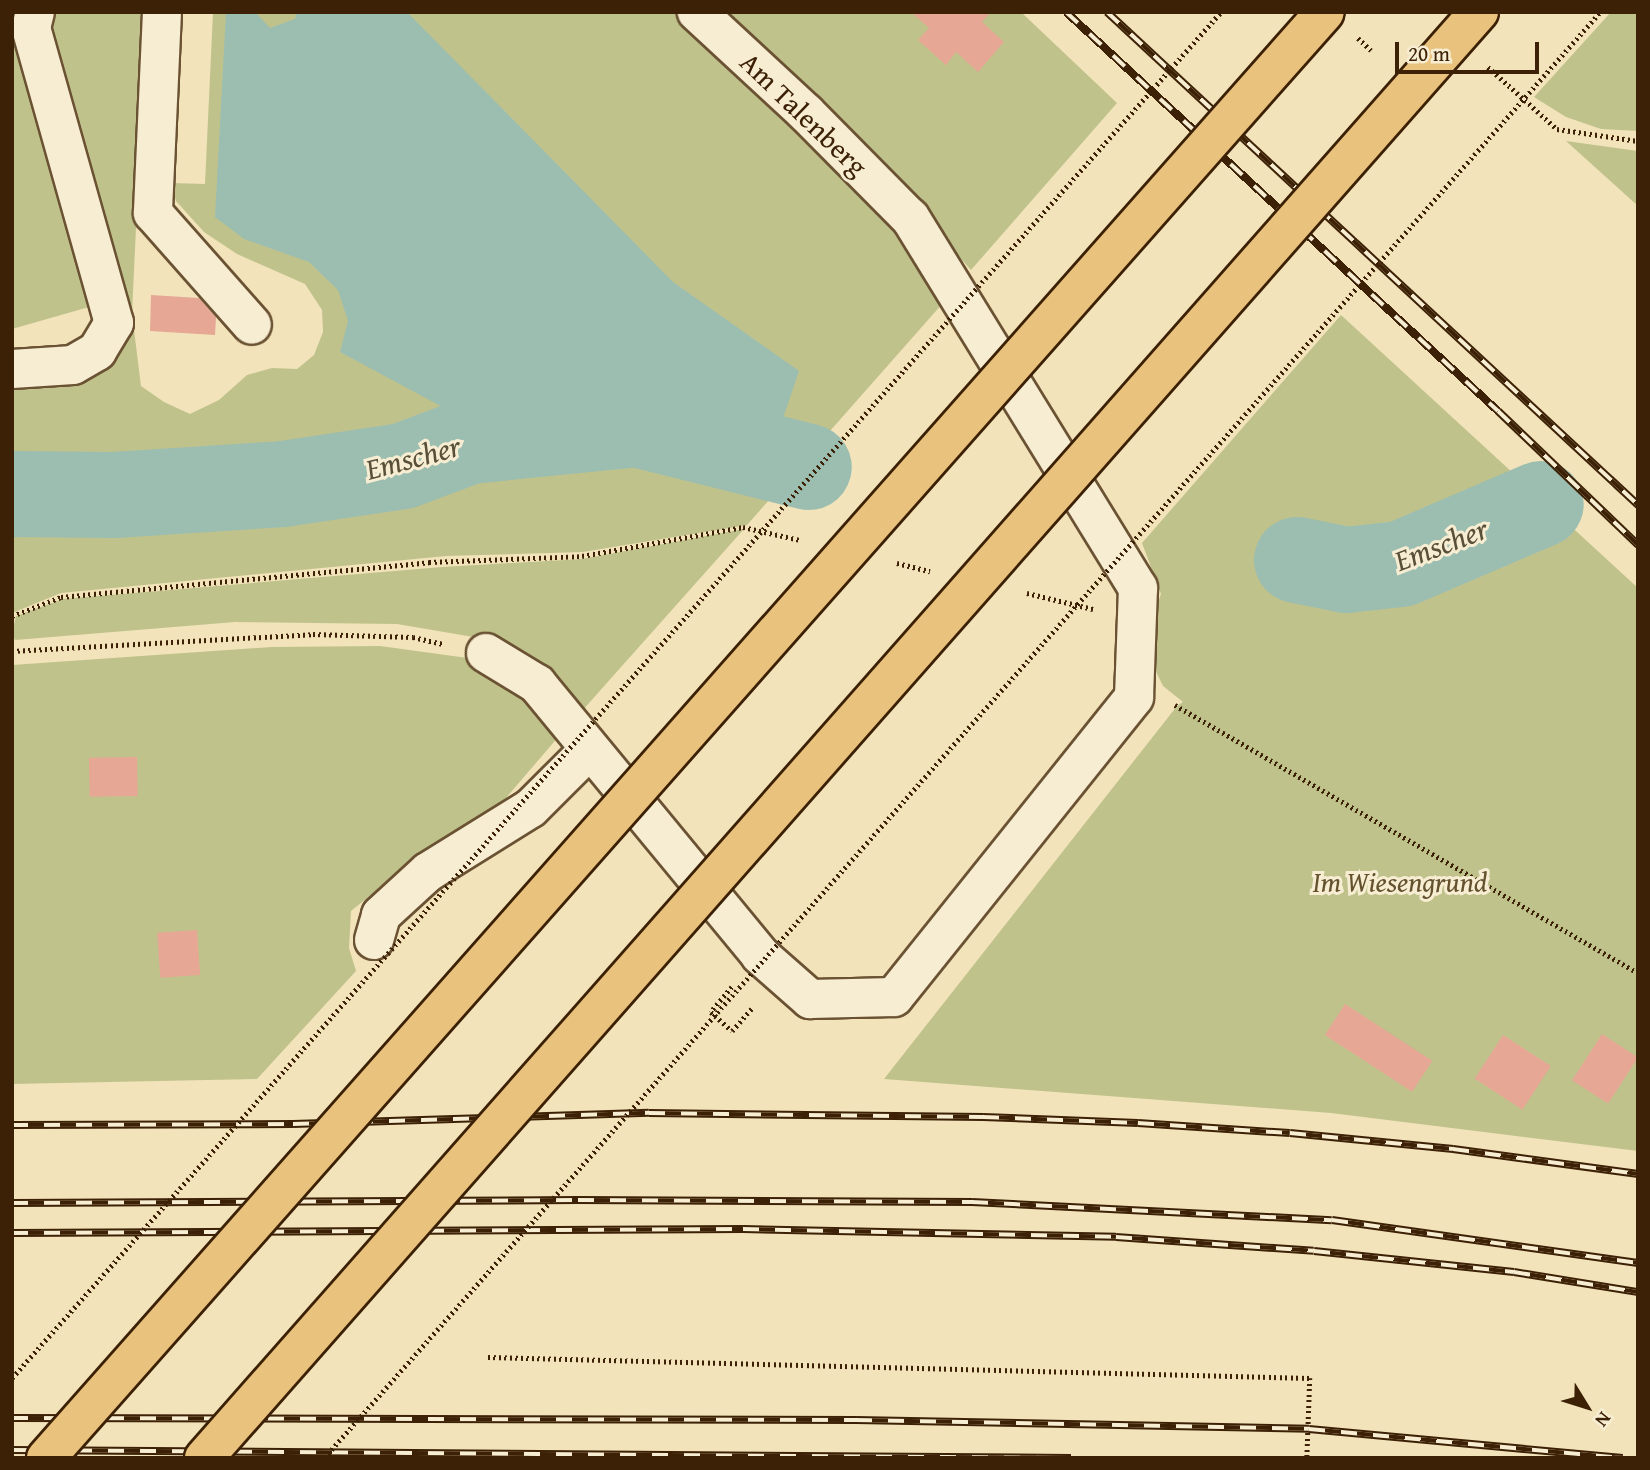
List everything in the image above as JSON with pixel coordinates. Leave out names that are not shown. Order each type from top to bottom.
[{"type":"highway","points":[[46,1458],[1325,12]]},
{"type":"highway","points":[[204,1458],[1479,12]]},
{"type":"street","points":[[12,369],[73,365],[97,351],[114,323],[105,284],[75,195],[31,29],[35,12]]},
{"type":"street","points":[[162,12],[153,213],[252,325]]},
{"type":"street","name":"Am Talenberg","points":[[697,12],[806,113],[909,218],[1138,588],[1134,697]]},
{"type":"street","points":[[485,653],[537,684],[761,955],[810,999],[894,997],[1134,697]]},
{"type":"street","points":[[374,940],[381,915],[428,872],[531,808],[590,749]]},
{"type":"path","points":[[12,1378],[1220,12]]},
{"type":"path","points":[[324,1458],[1600,12]]},
{"type":"path","points":[[1487,66],[1557,129],[1638,141]]},
{"type":"path","points":[[12,616],[61,597],[429,562],[582,556],[744,527],[811,543]]},
{"type":"path","points":[[892,562],[933,571]]},
{"type":"path","points":[[1014,590],[1136,619]]},
{"type":"path","points":[[12,651],[313,634],[413,637],[485,653]]},
{"type":"path","points":[[1134,697],[1177,706],[1638,973]]},
{"type":"path","points":[[488,1357],[1310,1378],[1307,1458]]},
{"type":"green space","points":[[12,12],[89,307],[12,329]]},
{"type":"green space","points":[[46,12],[146,12],[132,314],[141,386],[164,402],[190,414],[219,400],[247,375],[272,368],[297,369],[314,355],[323,332],[322,310],[305,284],[237,254],[204,232],[176,201],[171,183],[205,184],[213,12],[680,12],[878,201],[943,303],[747,525],[583,552],[446,556],[61,593],[12,613],[12,384],[110,351]]},
{"type":"green space","points":[[712,12],[1021,12],[1117,103],[971,270],[893,181]]},
{"type":"green space","points":[[1611,12],[1638,12],[1638,131],[1601,129],[1566,117],[1534,97]]},
{"type":"green space","points":[[1566,141],[1638,151],[1638,206]]},
{"type":"green space","name":"Im Wiesengrund","points":[[1341,315],[1638,588],[1638,1151],[1331,1113],[884,1079],[1177,706],[1183,702],[1163,686],[1143,645],[1161,594],[1142,543]]},
{"type":"green space","points":[[744,529],[581,712],[491,640],[397,624],[235,622],[15,640],[12,633],[16,616],[63,599],[442,567],[582,559]]},
{"type":"green space","points":[[380,646],[475,659],[566,728],[481,827],[464,832],[398,873],[351,911],[349,948],[356,971],[257,1079],[12,1084],[12,665],[272,647]]},
{"type":"shaded area","points":[[226,12],[255,12],[270,28],[295,19],[297,12],[407,12],[673,282],[799,371],[779,430],[652,396],[501,405],[463,418],[340,352],[348,321],[338,290],[309,262],[244,239],[215,217]]},
{"type":"building","points":[[911,12],[991,12],[982,22],[1004,42],[978,72],[956,52],[946,65],[918,40],[929,28]]},
{"type":"building","points":[[151,295],[199,298],[216,317],[215,335],[150,331]]},
{"type":"building","points":[[137,757],[138,796],[90,797],[89,758]]},
{"type":"building","points":[[197,930],[200,975],[160,978],[157,933]]},
{"type":"building","points":[[1345,1004],[1432,1061],[1412,1092],[1325,1035]]},
{"type":"building","points":[[1602,1034],[1638,1057],[1608,1104],[1572,1080]]},
{"type":"building","points":[[1503,1035],[1551,1066],[1522,1110],[1475,1079]]},
{"type":"waterway","name":"Emscher","points":[[12,494],[114,495],[283,484],[403,466],[470,441],[636,424],[809,467]]},
{"type":"waterway","name":"Emscher","points":[[1297,560],[1346,570],[1401,564],[1541,504]]},
{"type":"railway","points":[[1066,12],[1498,411],[1638,545]]},
{"type":"railway","points":[[1107,12],[1638,505]]},
{"type":"railway","points":[[12,1125],[293,1124],[649,1113],[983,1117],[1290,1133],[1453,1149],[1638,1174]]},
{"type":"railway","points":[[12,1203],[578,1200],[972,1202],[1332,1220],[1638,1263]]},
{"type":"railway","points":[[12,1233],[743,1229],[1116,1237],[1314,1251],[1514,1272],[1638,1292]]},
{"type":"railway","points":[[12,1418],[856,1420],[1309,1429],[1623,1458]]},
{"type":"railway","points":[[12,1450],[1071,1458]]}]
